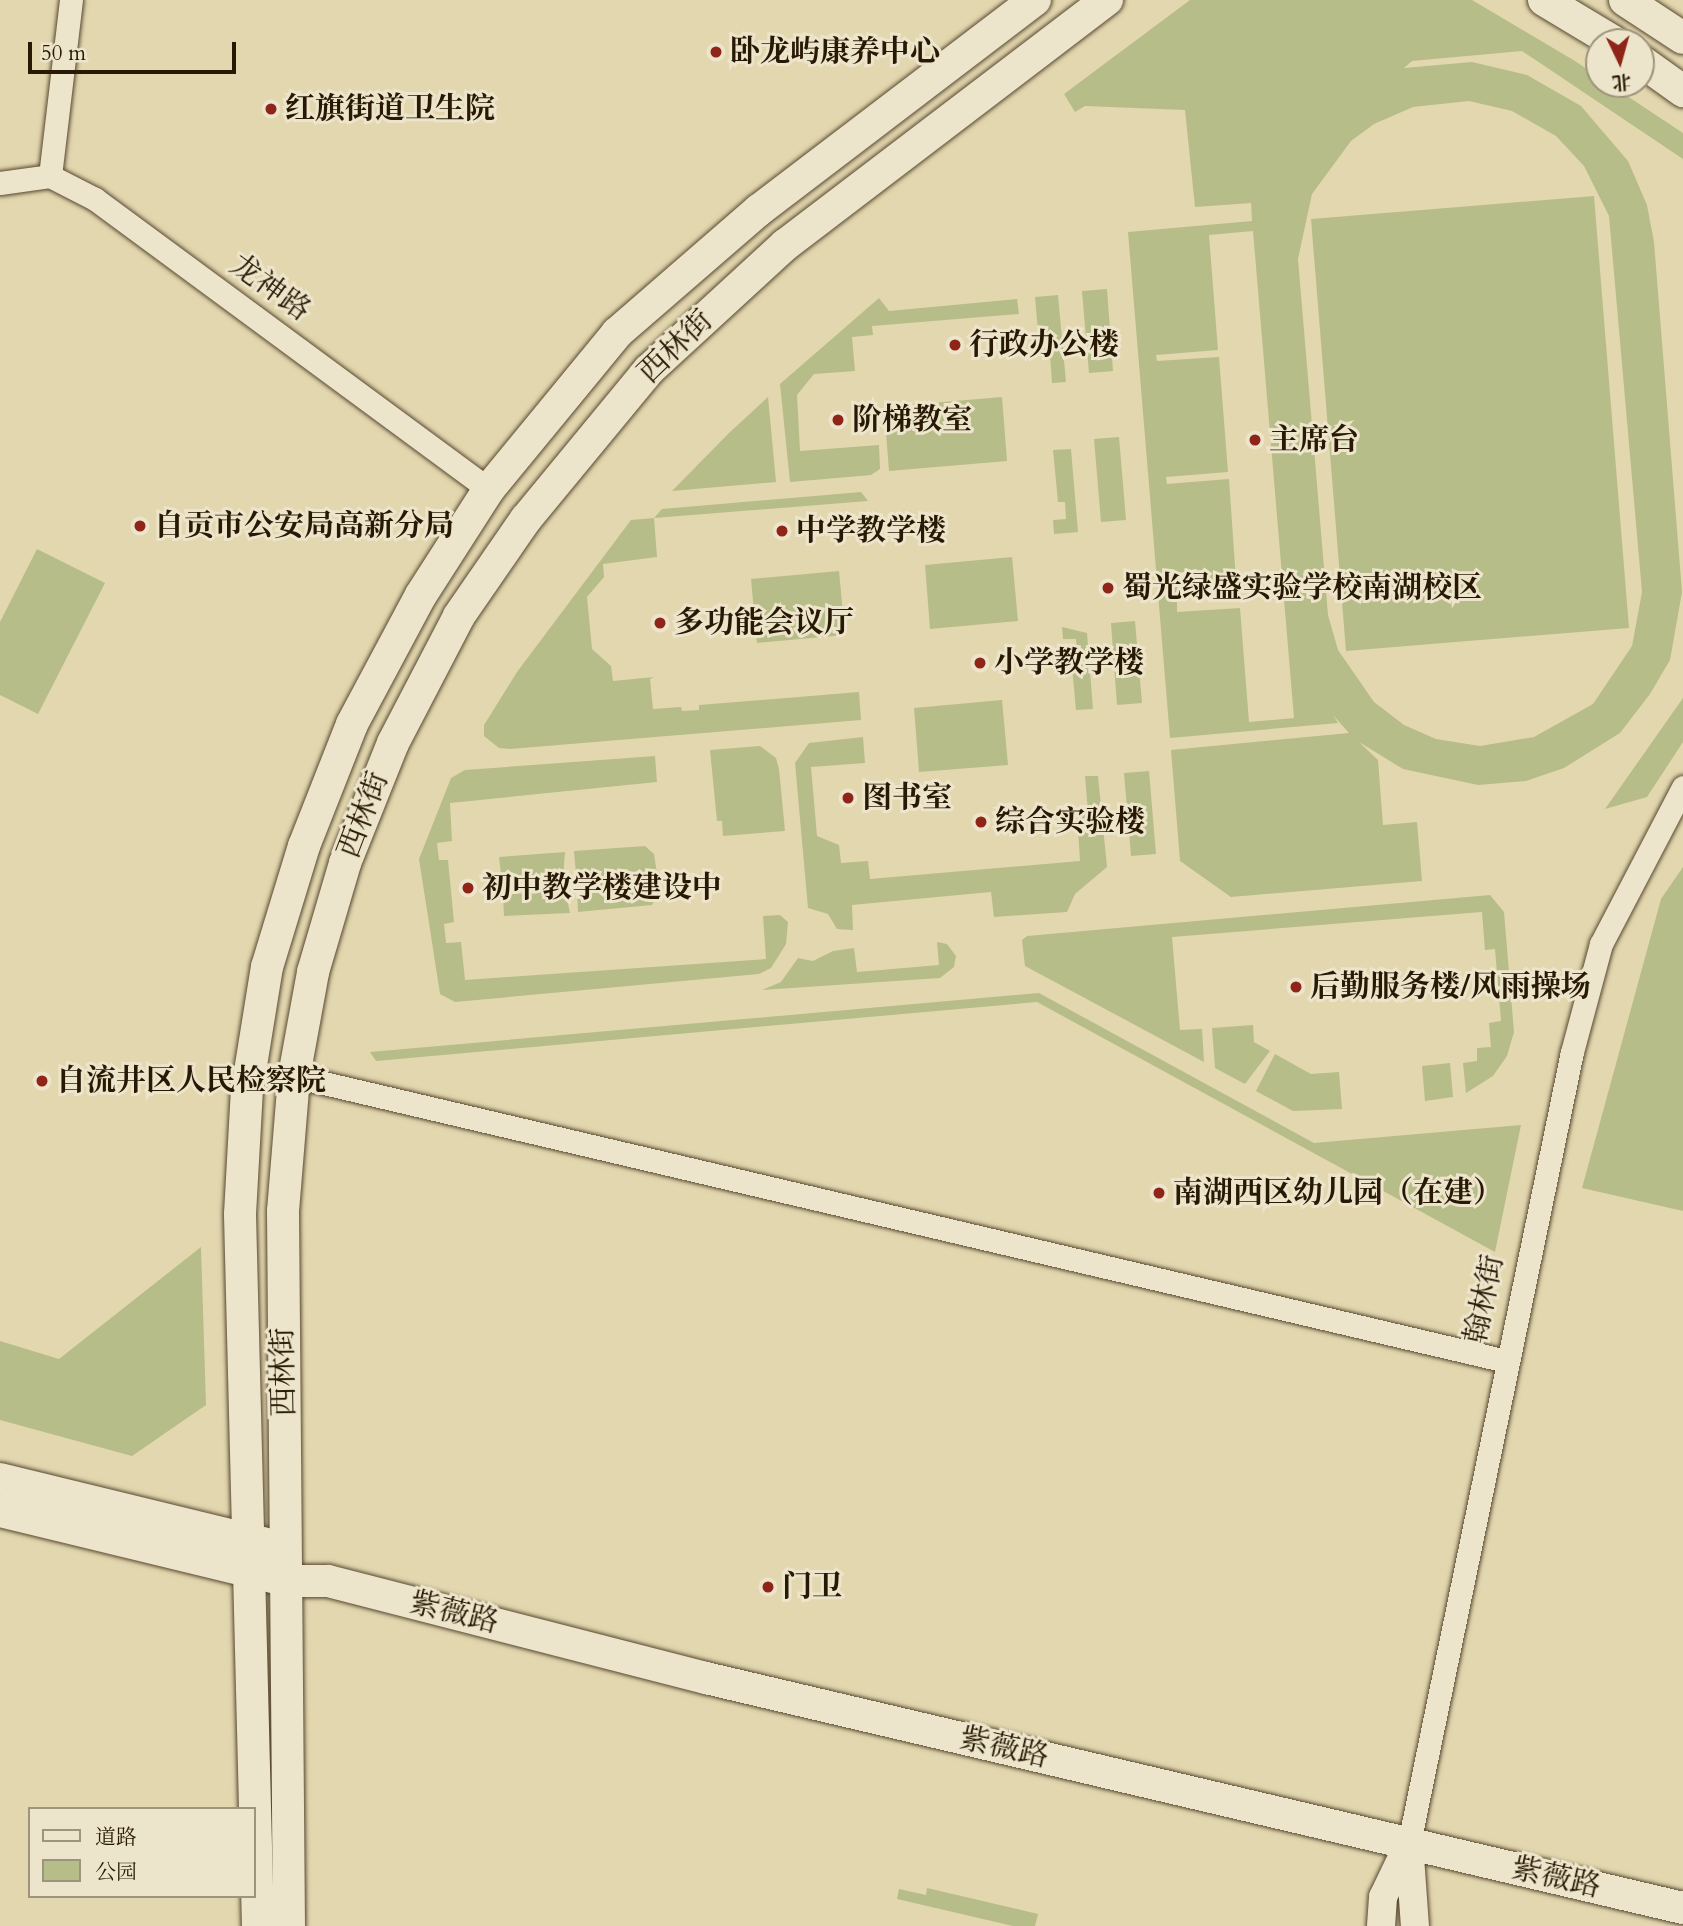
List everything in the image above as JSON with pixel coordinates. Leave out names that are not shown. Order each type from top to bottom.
[{"type":"main road","name":"西林街","points":[[256,1807],[240,1214],[247,1090],[267,967],[304,846],[352,724],[421,595],[489,489],[617,333],[759,210],[1035,0]]},
{"type":"main road","name":"西林街","points":[[289,1926],[289,1565],[283,1211],[294,1076],[313,972],[345,863],[393,743],[459,615],[526,519],[649,370],[785,244],[1107,0]]},
{"type":"main road","points":[[1544,0],[1591,28]]},
{"type":"main road","points":[[1625,0],[1683,38]]},
{"type":"main road","points":[[1655,71],[1683,91]]},
{"type":"main road","name":"紫薇路","points":[[0,1479],[289,1565],[328,1581],[705,1678],[1683,1908]]},
{"type":"main road","name":"紫薇路","points":[[0,1511],[251,1555]]},
{"type":"main road","name":"西林街","points":[[256,1820],[258,1926]]},
{"type":"street","points":[[0,183],[50,176],[71,0]]},
{"type":"street","name":"龙神路","points":[[50,176],[95,199],[489,489]]},
{"type":"street","name":"翰林街","points":[[1381,1926],[1383,1897],[1409,1843],[1572,1052],[1601,944],[1683,788]]},
{"type":"street","points":[[294,1076],[1506,1362]]},
{"type":"street","name":"翰林街","points":[[1409,1843],[1415,1926]]},
{"type":"green space","points":[[1190,0],[1472,0],[1585,68],[1585,93],[1522,51],[1412,61],[1404,68],[1472,62],[1527,75],[1581,106],[1628,161],[1647,205],[1654,242],[1682,592],[1670,660],[1650,694],[1620,733],[1564,768],[1526,781],[1478,785],[1403,769],[1359,742],[1378,760],[1383,825],[1417,822],[1422,881],[1231,897],[1180,861],[1171,750],[1349,733],[1333,715],[1338,723],[1170,738],[1128,232],[1252,221],[1251,203],[1195,207],[1185,110],[1085,106],[1075,112],[1064,94]],"holes":[[[1469,101],[1512,111],[1556,136],[1584,166],[1609,216],[1642,592],[1632,646],[1593,704],[1534,737],[1480,746],[1436,739],[1404,725],[1374,702],[1338,650],[1328,615],[1298,259],[1312,194],[1351,141],[1374,124],[1413,107]],[[1253,231],[1294,718],[1249,722],[1240,608],[1177,612],[1177,599],[1237,595],[1229,479],[1167,484],[1166,477],[1228,472],[1219,357],[1157,361],[1156,355],[1218,350],[1209,235]]]},
{"type":"green space","points":[[1592,98],[1630,98],[1683,133],[1683,159]]},
{"type":"green space","points":[[1594,196],[1629,628],[1346,651],[1311,219]]},
{"type":"green space","points":[[1107,289],[1113,371],[1089,373],[1082,291]]},
{"type":"green space","points":[[1058,295],[1066,382],[1052,383],[1050,354],[1040,355],[1035,297]]},
{"type":"green space","points":[[879,298],[889,311],[1017,299],[1019,314],[872,326],[873,335],[852,337],[855,371],[814,374],[797,395],[800,451],[879,445],[880,469],[871,475],[790,482],[780,384]]},
{"type":"green space","points":[[768,397],[776,482],[672,491],[729,433]]},
{"type":"green space","points":[[1002,397],[1007,461],[889,471],[884,407]]},
{"type":"green space","points":[[1119,437],[1126,520],[1101,522],[1094,439]]},
{"type":"green space","points":[[1071,449],[1078,532],[1054,534],[1053,520],[1066,519],[1065,502],[1058,502],[1053,450]]},
{"type":"green space","points":[[861,492],[868,501],[654,518],[662,509]]},
{"type":"green space","points":[[654,518],[657,557],[603,564],[604,577],[587,597],[592,649],[611,666],[613,681],[654,677],[650,679],[653,709],[681,707],[682,711],[699,710],[699,705],[859,692],[861,720],[510,749],[499,748],[484,736],[484,725],[517,672],[631,520]]},
{"type":"green space","points":[[37,549],[105,583],[38,714],[0,695],[0,622]]},
{"type":"green space","points":[[1012,557],[1018,621],[930,629],[925,565]]},
{"type":"green space","points":[[839,571],[845,635],[757,643],[751,579]]},
{"type":"green space","points":[[1135,621],[1142,703],[1117,705],[1111,623]]},
{"type":"green space","points":[[1062,627],[1087,633],[1093,709],[1076,710],[1071,656],[1077,655],[1076,639],[1063,639]]},
{"type":"green space","points":[[1683,698],[1683,742],[1647,797],[1605,809]]},
{"type":"green space","points":[[1002,700],[1008,765],[919,772],[914,708]]},
{"type":"green space","points":[[863,737],[865,763],[811,767],[817,836],[839,845],[841,863],[868,861],[870,879],[1080,861],[1077,814],[1088,812],[1085,776],[1098,776],[1107,867],[1075,894],[1067,912],[994,917],[991,892],[852,905],[853,930],[837,929],[828,914],[808,908],[795,763],[809,743]]},
{"type":"green space","points":[[760,746],[776,758],[785,831],[723,836],[722,821],[717,821],[710,750]]},
{"type":"green space","points":[[655,756],[657,782],[450,803],[452,841],[437,843],[439,860],[448,860],[454,922],[444,924],[446,943],[461,942],[465,980],[766,959],[763,916],[780,915],[788,922],[786,944],[771,968],[759,974],[455,1002],[440,994],[419,859],[451,778],[465,770]]},
{"type":"green space","points":[[1149,771],[1156,854],[1131,856],[1124,773]]},
{"type":"green space","points":[[645,846],[654,854],[657,874],[611,890],[593,887],[576,874],[574,851]]},
{"type":"green space","points":[[565,852],[563,878],[502,883],[499,857]]},
{"type":"green space","points":[[1683,867],[1683,1211],[1582,1188],[1661,899]]},
{"type":"green space","points":[[657,878],[658,894],[652,905],[578,912],[577,891],[581,885],[609,894]]},
{"type":"green space","points":[[565,890],[570,913],[504,916],[503,895]]},
{"type":"green space","points":[[1490,895],[1504,912],[1514,1032],[1507,1056],[1493,1076],[1466,1093],[1463,1063],[1477,1061],[1477,1048],[1491,1047],[1489,1023],[1501,1021],[1495,949],[1485,950],[1482,912],[1172,937],[1180,1030],[1202,1029],[1204,1062],[1025,966],[1022,940],[1027,936]]},
{"type":"green space","points":[[937,942],[947,944],[956,956],[954,967],[940,978],[762,990],[781,982],[798,958],[813,961],[833,951],[854,948],[857,972],[939,965]]},
{"type":"green space","points":[[1039,993],[1314,1143],[1521,1125],[1495,1252],[1037,1002],[376,1061],[370,1052]]},
{"type":"green space","points":[[1253,1025],[1254,1042],[1270,1051],[1245,1084],[1215,1068],[1212,1028]]},
{"type":"green space","points":[[1275,1054],[1311,1074],[1339,1072],[1342,1109],[1293,1111],[1256,1091]]},
{"type":"green space","points":[[1450,1063],[1453,1097],[1425,1101],[1422,1066]]},
{"type":"green space","points":[[201,1247],[206,1405],[132,1456],[0,1420],[0,1341],[59,1359]]},
{"type":"green space","points":[[927,1888],[1038,1914],[1035,1926],[1013,1926],[897,1899],[899,1889],[926,1895]]},
{"type":"place","name":"卧龙屿康养中心","points":[[716,52]]},
{"type":"place","name":"红旗街道卫生院","points":[[271,109]]},
{"type":"place","name":"行政办公楼","points":[[955,345]]},
{"type":"place","name":"阶梯教室","points":[[838,420]]},
{"type":"place","name":"主席台","points":[[1255,440]]},
{"type":"place","name":"自贡市公安局高新分局","points":[[140,526]]},
{"type":"place","name":"中学教学楼","points":[[782,531]]},
{"type":"place","name":"蜀光绿盛实验学校南湖校区","points":[[1108,588]]},
{"type":"place","name":"多功能会议厅","points":[[660,623]]},
{"type":"place","name":"小学教学楼","points":[[980,663]]},
{"type":"place","name":"图书室","points":[[848,798]]},
{"type":"place","name":"综合实验楼","points":[[981,822]]},
{"type":"place","name":"初中教学楼建设中","points":[[468,888]]},
{"type":"place","name":"后勤服务楼/风雨操场","points":[[1296,987]]},
{"type":"place","name":"自流井区人民检察院","points":[[42,1081]]},
{"type":"place","name":"南湖西区幼儿园（在建）","points":[[1159,1193]]},
{"type":"place","name":"门卫","points":[[768,1587]]}]
